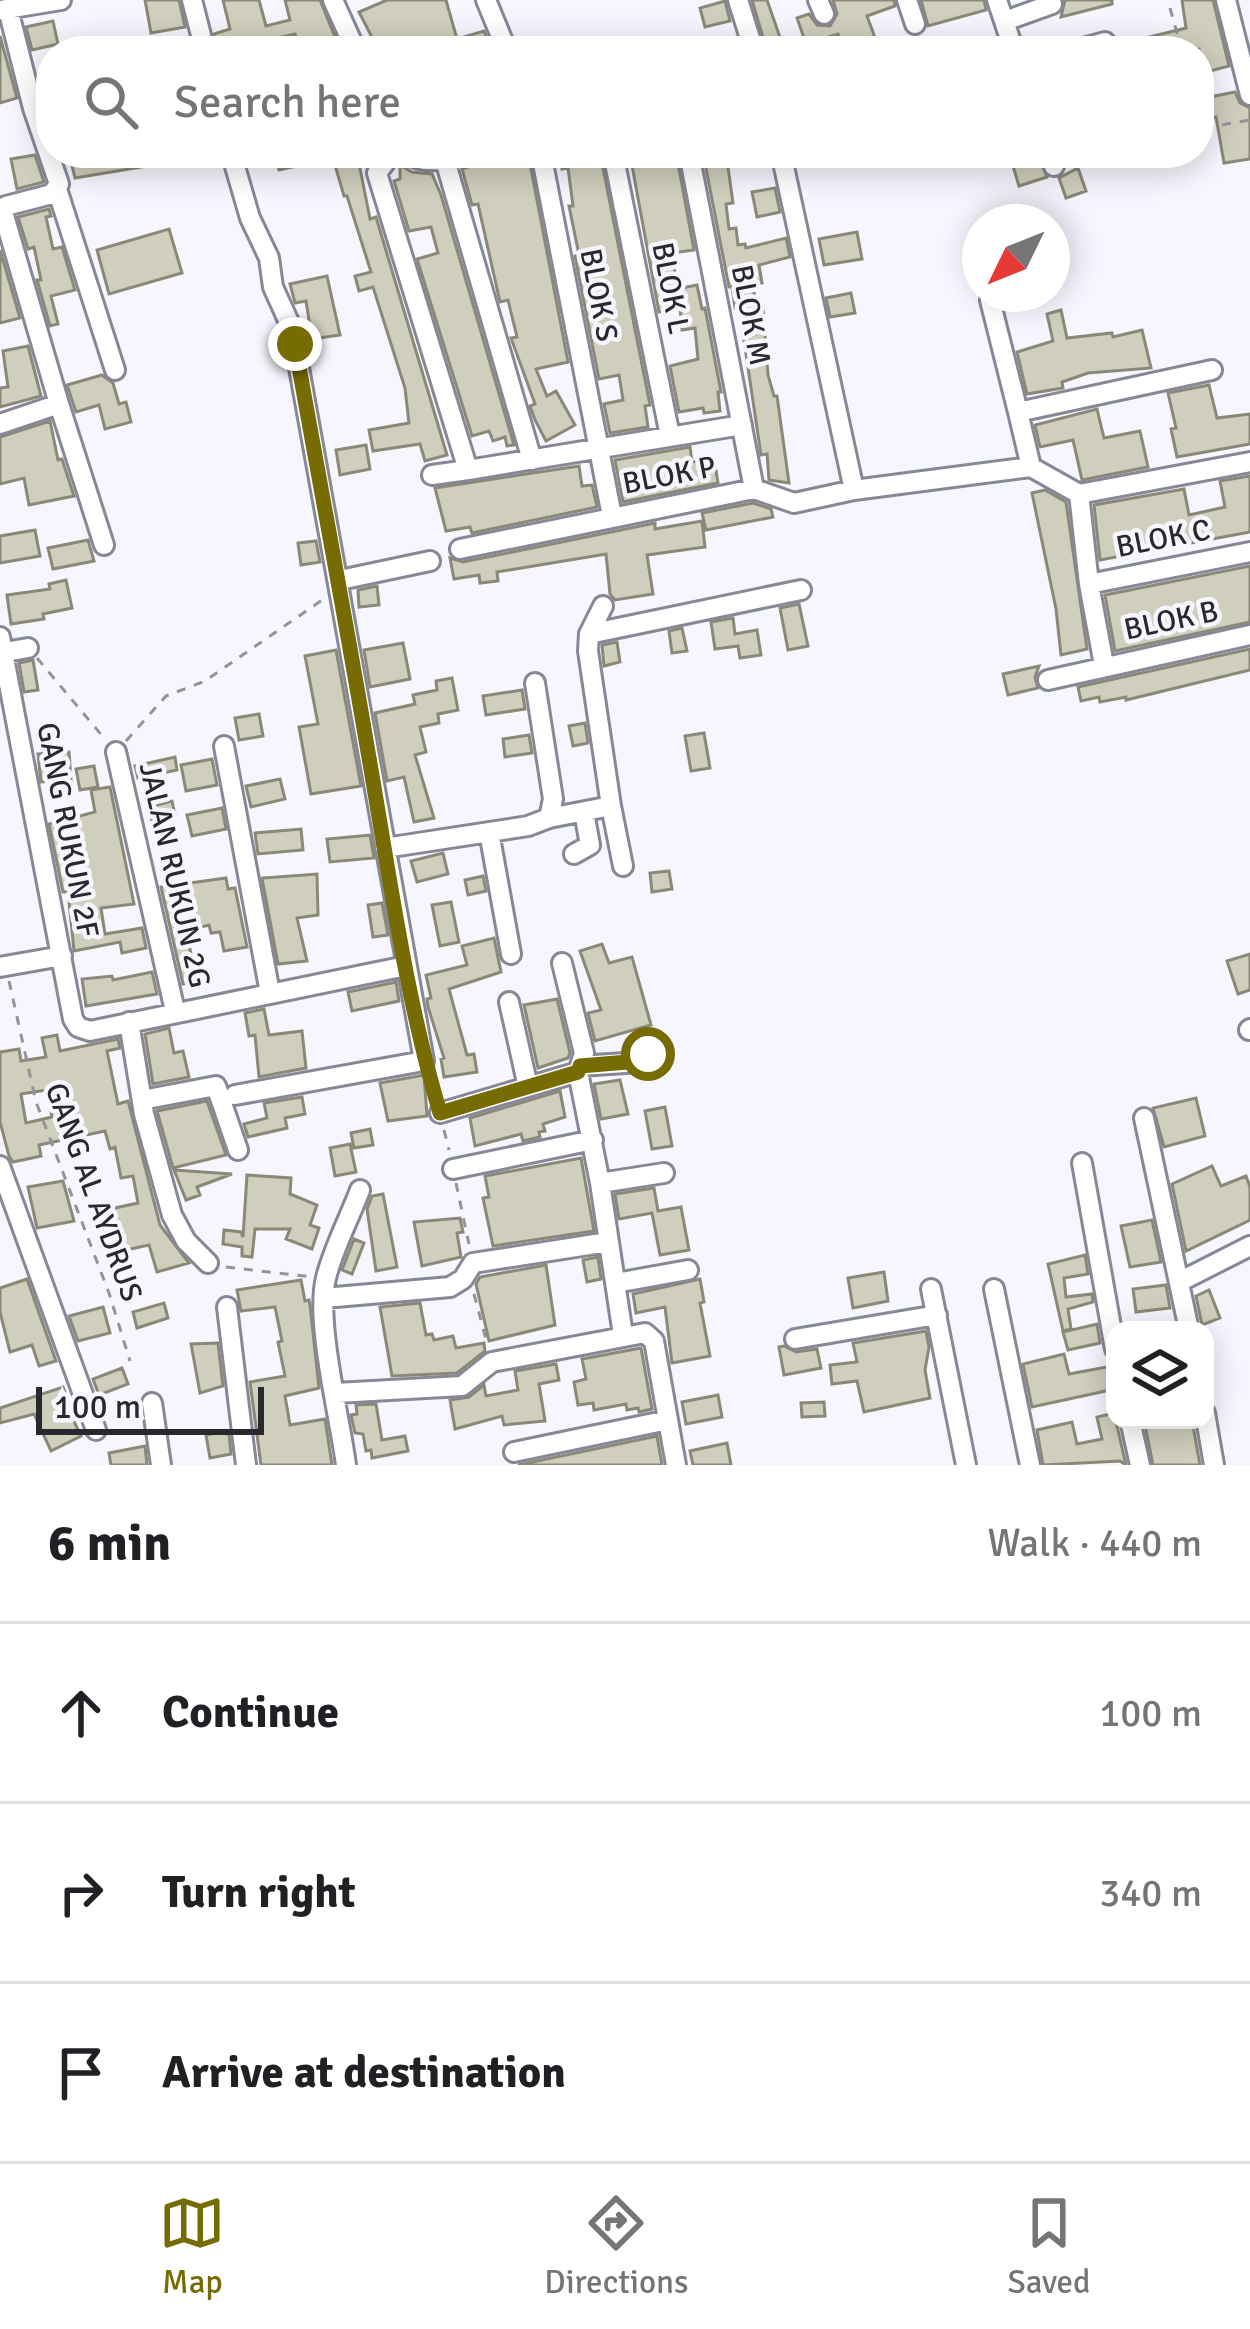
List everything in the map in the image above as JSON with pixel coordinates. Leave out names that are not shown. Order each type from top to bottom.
[{"type":"street","points":[[36,117],[4,9],[61,0]]},
{"type":"street","points":[[191,0],[201,36]]},
{"type":"street","points":[[333,0],[349,36]]},
{"type":"street","points":[[486,0],[501,36]]},
{"type":"street","points":[[738,0],[749,36]]},
{"type":"street","points":[[907,0],[915,25]]},
{"type":"street","points":[[997,0],[1010,36]]},
{"type":"street","points":[[1226,0],[1250,95]]},
{"type":"street","points":[[1005,21],[1052,4]]},
{"type":"street","points":[[54,168],[59,184],[55,191],[6,206],[3,212],[104,545]]},
{"type":"street","points":[[235,168],[250,218],[269,257],[273,287],[292,328],[424,1061],[235,1095]]},
{"type":"street","points":[[381,168],[377,173],[468,470]]},
{"type":"street","points":[[447,168],[532,460]]},
{"type":"street","name":"BLOK S","points":[[544,168],[612,516]]},
{"type":"street","name":"BLOK L","points":[[617,168],[670,436]]},
{"type":"street","name":"BLOK M","points":[[692,168],[754,489]]},
{"type":"street","points":[[784,168],[854,490]]},
{"type":"street","points":[[55,191],[116,370]]},
{"type":"street","points":[[993,312],[1031,467],[1079,494],[1250,462]]},
{"type":"street","points":[[1018,412],[1212,370]]},
{"type":"street","points":[[0,424],[59,404]]},
{"type":"street","points":[[432,475],[742,424]]},
{"type":"street","name":"BLOK P","points":[[460,549],[754,489],[794,502],[1031,467]]},
{"type":"street","points":[[1079,494],[1104,665]]},
{"type":"street","name":"BLOK C","points":[[1089,584],[1250,551]]},
{"type":"street","points":[[340,584],[430,561]]},
{"type":"street","points":[[590,634],[801,590]]},
{"type":"street","points":[[603,606],[588,651],[623,866]]},
{"type":"street","name":"BLOK B","points":[[1048,680],[1250,635]]},
{"type":"street","points":[[1,647],[28,648]]},
{"type":"street","name":"GANG RUKUN 2F","points":[[1,647],[73,1019],[78,1027],[90,1031],[129,1022]]},
{"type":"street","points":[[535,683],[553,799],[549,818]]},
{"type":"street","points":[[224,746],[270,993]]},
{"type":"street","name":"JALAN RUKUN 2G","points":[[116,752],[176,1011]]},
{"type":"street","points":[[385,848],[540,824],[549,818],[611,806]]},
{"type":"street","points":[[574,854],[590,845],[584,812]]},
{"type":"street","points":[[489,832],[511,954]]},
{"type":"street","points":[[3,966],[62,956]]},
{"type":"street","points":[[562,963],[584,1053],[580,1076],[622,1335]]},
{"type":"street","points":[[208,1263],[186,1241],[172,1215],[142,1100],[129,1022],[406,966]]},
{"type":"street","points":[[509,1002],[529,1087]]},
{"type":"street","points":[[440,1113],[640,1061],[650,1049]]},
{"type":"street","points":[[142,1100],[216,1086],[238,1150]]},
{"type":"street","points":[[1144,1118],[1187,1321]]},
{"type":"street","points":[[453,1169],[592,1140]]},
{"type":"street","points":[[1082,1163],[1110,1321]]},
{"type":"street","points":[[0,1166],[95,1430]]},
{"type":"street","points":[[600,1183],[664,1173]]},
{"type":"street","points":[[346,1465],[324,1325],[325,1288],[360,1190]]},
{"type":"street","points":[[325,1288],[450,1287],[471,1267],[608,1242]]},
{"type":"street","points":[[1178,1282],[1250,1246]]},
{"type":"street","points":[[616,1282],[688,1270]]},
{"type":"street","points":[[994,1288],[1030,1465]]},
{"type":"street","points":[[931,1289],[967,1465]]},
{"type":"street","points":[[227,1307],[246,1465]]},
{"type":"street","points":[[795,1339],[938,1315]]},
{"type":"street","points":[[336,1393],[462,1386],[492,1362],[644,1333],[654,1341],[676,1465]]},
{"type":"street","points":[[152,1403],[161,1465]]},
{"type":"street","points":[[514,1452],[668,1420]]},
{"type":"street","points":[[1132,1429],[1140,1465]]},
{"type":"street","points":[[1208,1429],[1214,1465]]},
{"type":"path","points":[[1170,8],[1178,36]]},
{"type":"path","points":[[1214,126],[1250,120]]},
{"type":"path","points":[[28,648],[116,752],[166,696],[205,681],[340,584]]},
{"type":"path","name":"GANG AL AYDRUS","points":[[3,966],[36,1102],[130,1361]]},
{"type":"path","points":[[424,1061],[440,1113]]},
{"type":"path","points":[[445,1137],[492,1362]]},
{"type":"path","points":[[208,1263],[325,1288]]},
{"type":"building","points":[[145,0],[179,0],[185,27],[151,33]]},
{"type":"building","points":[[223,0],[259,0],[266,26],[290,20],[285,0],[320,0],[335,36],[214,36],[230,29]]},
{"type":"building","points":[[387,0],[446,0],[456,36],[371,36],[359,12]]},
{"type":"building","points":[[752,0],[767,0],[779,36],[763,36]]},
{"type":"building","points":[[833,0],[894,0],[895,6],[867,16],[874,36],[803,36],[797,18],[809,14],[817,25],[830,26],[837,14]]},
{"type":"building","points":[[921,0],[984,0],[986,10],[928,26]]},
{"type":"building","points":[[1065,0],[1112,0],[1112,4],[1061,17]]},
{"type":"building","points":[[1182,0],[1213,0],[1229,66],[1214,70],[1214,36],[1153,36],[1186,28]]},
{"type":"building","points":[[725,1],[730,21],[705,27],[700,8]]},
{"type":"building","points":[[53,21],[56,36],[36,36],[32,50],[26,27]]},
{"type":"building","points":[[0,36],[17,98],[0,103]]},
{"type":"building","points":[[1235,92],[1240,103],[1250,108],[1250,159],[1224,163],[1214,96]]},
{"type":"building","points":[[35,155],[44,182],[17,189],[11,159]]},
{"type":"building","points":[[73,168],[135,168],[75,178]]},
{"type":"building","points":[[336,168],[360,168],[370,219],[376,217],[447,455],[425,461],[420,444],[373,451],[369,430],[409,423],[405,388],[373,287],[359,291],[355,276],[371,272]]},
{"type":"building","points":[[400,168],[432,174],[441,195],[514,445],[507,446],[505,437],[493,441],[489,431],[472,436],[417,259],[438,253],[431,227],[409,231],[394,181],[400,179]]},
{"type":"building","points":[[531,168],[568,362],[536,369],[547,396],[556,391],[575,425],[546,441],[530,406],[535,404],[511,338],[517,337],[508,300],[500,302],[478,204],[472,205],[462,169]]},
{"type":"building","points":[[568,168],[603,168],[650,405],[645,406],[648,427],[610,433],[604,404],[623,400],[619,375],[599,379],[575,256],[579,255],[569,206],[573,206]]},
{"type":"building","points":[[632,168],[679,168],[694,250],[672,253],[677,289],[697,285],[721,392],[720,411],[679,412],[670,366],[698,359],[695,328],[682,330],[680,308],[659,312]]},
{"type":"building","points":[[706,168],[728,168],[733,203],[726,204],[729,229],[736,228],[738,245],[746,248],[786,238],[790,257],[759,265],[762,283],[753,284],[756,308],[763,307],[768,375],[777,396],[789,483],[769,480],[767,454],[761,455],[739,307],[735,308]]},
{"type":"building","points":[[1014,168],[1043,168],[1047,177],[1019,186]]},
{"type":"building","points":[[1078,168],[1086,191],[1066,198],[1059,178]]},
{"type":"building","points":[[775,188],[780,212],[757,217],[752,192]]},
{"type":"building","points":[[49,209],[51,216],[46,217],[53,249],[62,247],[75,290],[51,296],[58,324],[50,326],[37,280],[41,280],[34,247],[28,249],[18,217]]},
{"type":"building","points":[[169,229],[182,273],[109,294],[97,250]]},
{"type":"building","points":[[857,232],[862,259],[824,265],[819,239]]},
{"type":"building","points":[[0,250],[20,318],[0,323]]},
{"type":"building","points":[[327,276],[340,335],[312,339],[306,301],[295,303],[290,284]]},
{"type":"building","points":[[851,293],[855,313],[830,317],[826,298]]},
{"type":"building","points":[[1061,312],[1067,338],[1112,333],[1113,337],[1142,330],[1151,368],[1088,373],[1062,382],[1063,388],[1027,394],[1017,352],[1053,341],[1047,314]]},
{"type":"building","points":[[28,346],[41,396],[0,407],[0,388],[8,387],[3,351]]},
{"type":"building","points":[[102,375],[113,383],[119,404],[126,402],[131,422],[105,429],[99,405],[76,412],[67,385]]},
{"type":"building","points":[[1209,385],[1217,418],[1250,414],[1250,444],[1177,457],[1168,393]]},
{"type":"building","points":[[1097,409],[1104,438],[1140,431],[1148,467],[1082,480],[1073,440],[1040,447],[1035,425]]},
{"type":"building","points":[[50,421],[58,460],[62,459],[74,496],[29,505],[24,478],[0,484],[0,437]]},
{"type":"building","points":[[366,445],[370,469],[340,475],[336,450]]},
{"type":"building","points":[[690,447],[692,462],[714,458],[718,483],[623,502],[615,460]]},
{"type":"building","points":[[579,466],[582,486],[592,485],[597,507],[472,533],[470,527],[446,531],[435,488]]},
{"type":"building","points":[[1250,476],[1250,532],[1100,560],[1094,505],[1184,489],[1189,515],[1225,507],[1220,481]]},
{"type":"building","points":[[1045,490],[1066,502],[1087,649],[1061,655],[1032,493]]},
{"type":"building","points":[[753,503],[771,509],[773,517],[706,530],[702,513]]},
{"type":"building","points":[[702,521],[705,547],[647,555],[653,594],[615,600],[610,594],[606,554],[497,572],[498,581],[480,583],[479,575],[454,579],[450,558],[463,562],[655,523],[655,529]]},
{"type":"building","points":[[35,530],[40,556],[0,563],[0,536]]},
{"type":"building","points":[[88,540],[94,561],[53,569],[48,548]]},
{"type":"building","points":[[316,541],[320,562],[301,565],[298,543]]},
{"type":"building","points":[[1250,566],[1250,622],[1115,651],[1105,595]]},
{"type":"building","points":[[66,580],[72,608],[11,624],[7,595],[50,589],[49,584]]},
{"type":"building","points":[[377,586],[379,605],[359,607],[358,590]]},
{"type":"building","points":[[799,604],[808,646],[788,650],[780,608]]},
{"type":"building","points":[[733,618],[735,634],[757,630],[761,655],[740,658],[738,646],[715,649],[711,622]]},
{"type":"building","points":[[682,628],[687,651],[672,653],[669,631]]},
{"type":"building","points":[[617,642],[620,662],[604,666],[602,645]]},
{"type":"building","points":[[403,643],[410,679],[370,687],[364,650]]},
{"type":"building","points":[[1250,649],[1250,670],[1126,700],[1081,701],[1078,687]]},
{"type":"building","points":[[336,650],[361,786],[311,794],[299,727],[318,724],[305,656]]},
{"type":"building","points":[[33,660],[38,690],[24,692],[19,663]]},
{"type":"building","points":[[1039,666],[1038,688],[1008,695],[1003,674]]},
{"type":"building","points":[[452,678],[458,710],[438,714],[439,723],[420,727],[426,752],[415,755],[434,818],[414,822],[404,777],[387,781],[375,713],[415,704],[413,695],[437,690],[436,681]]},
{"type":"building","points":[[522,690],[525,709],[486,715],[483,696]]},
{"type":"building","points":[[259,714],[263,736],[239,740],[235,718]]},
{"type":"building","points":[[585,723],[588,743],[573,746],[569,726]]},
{"type":"building","points":[[704,733],[710,768],[691,771],[685,736]]},
{"type":"building","points":[[529,735],[532,753],[505,757],[503,739]]},
{"type":"building","points":[[69,752],[71,780],[41,782],[38,754]]},
{"type":"building","points":[[175,757],[177,770],[138,778],[135,766]]},
{"type":"building","points":[[212,759],[217,785],[186,791],[181,765]]},
{"type":"building","points":[[94,766],[98,787],[80,790],[76,769]]},
{"type":"building","points":[[280,779],[285,799],[251,807],[246,786]]},
{"type":"building","points":[[110,787],[134,904],[101,908],[105,934],[142,928],[146,948],[122,953],[120,942],[74,951],[68,892],[63,892],[49,824],[95,812],[91,790]]},
{"type":"building","points":[[172,801],[175,815],[152,821],[149,807]]},
{"type":"building","points":[[222,808],[226,829],[192,836],[187,815]]},
{"type":"building","points":[[301,829],[303,850],[258,854],[255,833]]},
{"type":"building","points":[[370,835],[374,858],[330,862],[327,839]]},
{"type":"building","points":[[443,853],[448,874],[417,882],[411,861]]},
{"type":"building","points":[[669,871],[672,889],[652,892],[650,873]]},
{"type":"building","points":[[317,874],[318,915],[297,918],[307,961],[278,964],[262,878]]},
{"type":"building","points":[[483,876],[486,891],[468,895],[465,880]]},
{"type":"building","points":[[226,878],[228,889],[235,888],[247,947],[224,951],[220,932],[211,933],[209,925],[186,931],[197,981],[183,984],[161,887]]},
{"type":"building","points":[[451,902],[459,942],[440,946],[432,905]]},
{"type":"building","points":[[382,903],[388,935],[373,937],[368,905]]},
{"type":"building","points":[[494,938],[501,972],[449,989],[467,1055],[474,1054],[477,1072],[444,1077],[426,975],[467,965],[462,946]]},
{"type":"building","points":[[602,944],[609,963],[632,957],[651,1025],[595,1041],[588,1013],[601,1010],[580,951]]},
{"type":"building","points":[[1250,954],[1250,990],[1238,994],[1227,961]]},
{"type":"building","points":[[152,972],[157,994],[86,1006],[82,979],[112,976],[113,980]]},
{"type":"building","points":[[396,982],[399,1001],[352,1011],[348,992]]},
{"type":"building","points":[[557,999],[570,1053],[568,1058],[538,1068],[524,1005]]},
{"type":"building","points":[[264,1009],[269,1035],[302,1031],[306,1068],[259,1077],[255,1035],[249,1036],[245,1013]]},
{"type":"building","points":[[169,1028],[174,1053],[183,1051],[189,1077],[153,1084],[145,1034]]},
{"type":"building","points":[[57,1035],[60,1051],[118,1039],[120,1048],[107,1051],[118,1104],[128,1101],[160,1225],[189,1263],[157,1272],[149,1245],[117,1252],[113,1229],[105,1230],[101,1211],[138,1203],[133,1176],[121,1178],[115,1147],[110,1149],[105,1131],[39,1145],[41,1156],[13,1162],[9,1156],[0,1122],[0,1052],[19,1049],[21,1061],[46,1057],[42,1038]],"holes":[[[47,1090],[52,1117],[26,1123],[21,1094]]]},
{"type":"building","points":[[424,1075],[427,1116],[388,1121],[380,1083]]},
{"type":"building","points":[[620,1080],[628,1114],[601,1119],[594,1084]]},
{"type":"building","points":[[560,1091],[565,1117],[543,1124],[540,1137],[523,1141],[521,1134],[475,1146],[470,1118]]},
{"type":"building","points":[[302,1097],[305,1114],[285,1118],[287,1128],[248,1137],[244,1124],[267,1118],[264,1103]]},
{"type":"building","points":[[1196,1098],[1205,1136],[1164,1147],[1153,1108]]},
{"type":"building","points":[[207,1101],[226,1155],[173,1168],[157,1111]]},
{"type":"building","points":[[665,1107],[672,1146],[652,1149],[645,1111]]},
{"type":"building","points":[[370,1129],[373,1145],[354,1148],[351,1133]]},
{"type":"building","points":[[350,1144],[356,1172],[335,1176],[330,1148]]},
{"type":"building","points":[[581,1158],[594,1231],[493,1246],[483,1198],[489,1197],[485,1176]]},
{"type":"building","points":[[1212,1166],[1221,1186],[1246,1176],[1250,1220],[1186,1251],[1172,1184]]},
{"type":"building","points":[[174,1170],[232,1174],[197,1187],[200,1195],[186,1200]]},
{"type":"building","points":[[247,1175],[291,1178],[290,1194],[317,1205],[310,1225],[319,1228],[312,1249],[286,1239],[290,1229],[255,1229],[252,1257],[242,1256],[242,1247],[223,1244],[224,1230],[241,1232],[243,1237]]},
{"type":"building","points":[[63,1181],[74,1221],[37,1228],[28,1187]]},
{"type":"building","points":[[654,1188],[658,1211],[681,1207],[689,1250],[660,1255],[652,1213],[619,1219],[615,1194]]},
{"type":"building","points":[[383,1194],[397,1267],[376,1271],[367,1209],[372,1196]]},
{"type":"building","points":[[460,1218],[461,1257],[422,1266],[414,1222]]},
{"type":"building","points":[[1152,1220],[1161,1262],[1130,1267],[1121,1226]]},
{"type":"building","points":[[354,1239],[364,1243],[352,1274],[342,1270]]},
{"type":"building","points":[[1085,1255],[1088,1274],[1064,1278],[1066,1297],[1092,1294],[1093,1302],[1068,1309],[1071,1329],[1063,1331],[1048,1264]]},
{"type":"building","points":[[598,1257],[601,1279],[587,1282],[583,1260]]},
{"type":"building","points":[[546,1265],[555,1325],[489,1341],[476,1284],[480,1277]]},
{"type":"building","points":[[884,1272],[888,1301],[853,1308],[848,1278]]},
{"type":"building","points":[[27,1279],[56,1361],[39,1366],[32,1345],[10,1352],[0,1312],[0,1288]]},
{"type":"building","points":[[700,1279],[710,1356],[672,1363],[665,1307],[636,1313],[633,1294]]},
{"type":"building","points":[[301,1280],[310,1305],[319,1388],[285,1396],[290,1425],[325,1419],[332,1465],[261,1465],[250,1382],[285,1376],[278,1342],[282,1341],[275,1307],[241,1311],[237,1290]]},
{"type":"building","points":[[1166,1285],[1170,1308],[1136,1312],[1133,1289]]},
{"type":"building","points":[[1209,1290],[1220,1318],[1201,1321],[1196,1296]]},
{"type":"building","points":[[164,1303],[168,1318],[137,1328],[133,1312]]},
{"type":"building","points":[[420,1303],[426,1335],[432,1334],[434,1340],[453,1336],[456,1348],[484,1343],[485,1351],[457,1373],[392,1376],[380,1307]]},
{"type":"building","points":[[103,1307],[110,1333],[78,1341],[69,1316]]},
{"type":"building","points":[[1097,1324],[1100,1343],[1068,1350],[1063,1332]]},
{"type":"building","points":[[926,1331],[930,1398],[864,1412],[857,1381],[832,1384],[830,1365],[857,1362],[853,1343]]},
{"type":"building","points":[[218,1343],[223,1386],[200,1393],[191,1344]]},
{"type":"building","points":[[779,1347],[796,1352],[817,1349],[821,1368],[784,1375]]},
{"type":"building","points":[[641,1348],[652,1409],[627,1410],[626,1404],[594,1410],[593,1403],[578,1405],[574,1382],[586,1379],[582,1359]]},
{"type":"building","points":[[1064,1354],[1069,1374],[1106,1367],[1106,1391],[1032,1407],[1023,1364]]},
{"type":"building","points":[[556,1364],[559,1380],[539,1384],[545,1421],[504,1425],[502,1416],[455,1429],[450,1400],[469,1397],[484,1385],[486,1396],[518,1390],[515,1371]]},
{"type":"building","points":[[122,1368],[128,1384],[99,1395],[93,1379]]},
{"type":"building","points":[[63,1387],[81,1436],[51,1451],[34,1414],[0,1423],[0,1408]]},
{"type":"building","points":[[718,1395],[722,1417],[686,1424],[682,1402]]},
{"type":"building","points":[[824,1402],[825,1416],[802,1417],[801,1403]]},
{"type":"building","points":[[376,1404],[382,1440],[405,1436],[408,1451],[372,1458],[371,1450],[366,1451],[363,1434],[355,1433],[351,1415],[357,1414],[356,1405]]},
{"type":"building","points":[[1106,1415],[1106,1429],[1118,1429],[1126,1465],[1120,1461],[1043,1465],[1037,1430],[1072,1422],[1077,1444],[1102,1439],[1097,1417]]},
{"type":"building","points":[[1146,1429],[1194,1429],[1200,1465],[1153,1465]]},
{"type":"building","points":[[229,1434],[231,1454],[210,1458],[206,1435]]},
{"type":"building","points":[[657,1436],[662,1465],[518,1465]]},
{"type":"building","points":[[727,1443],[731,1465],[693,1465],[690,1451]]},
{"type":"building","points":[[145,1446],[147,1465],[111,1465],[109,1453]]},
{"type":"route","points":[[295,344],[406,966],[424,1061],[440,1113],[578,1072],[580,1066],[640,1061],[648,1054]]}]
